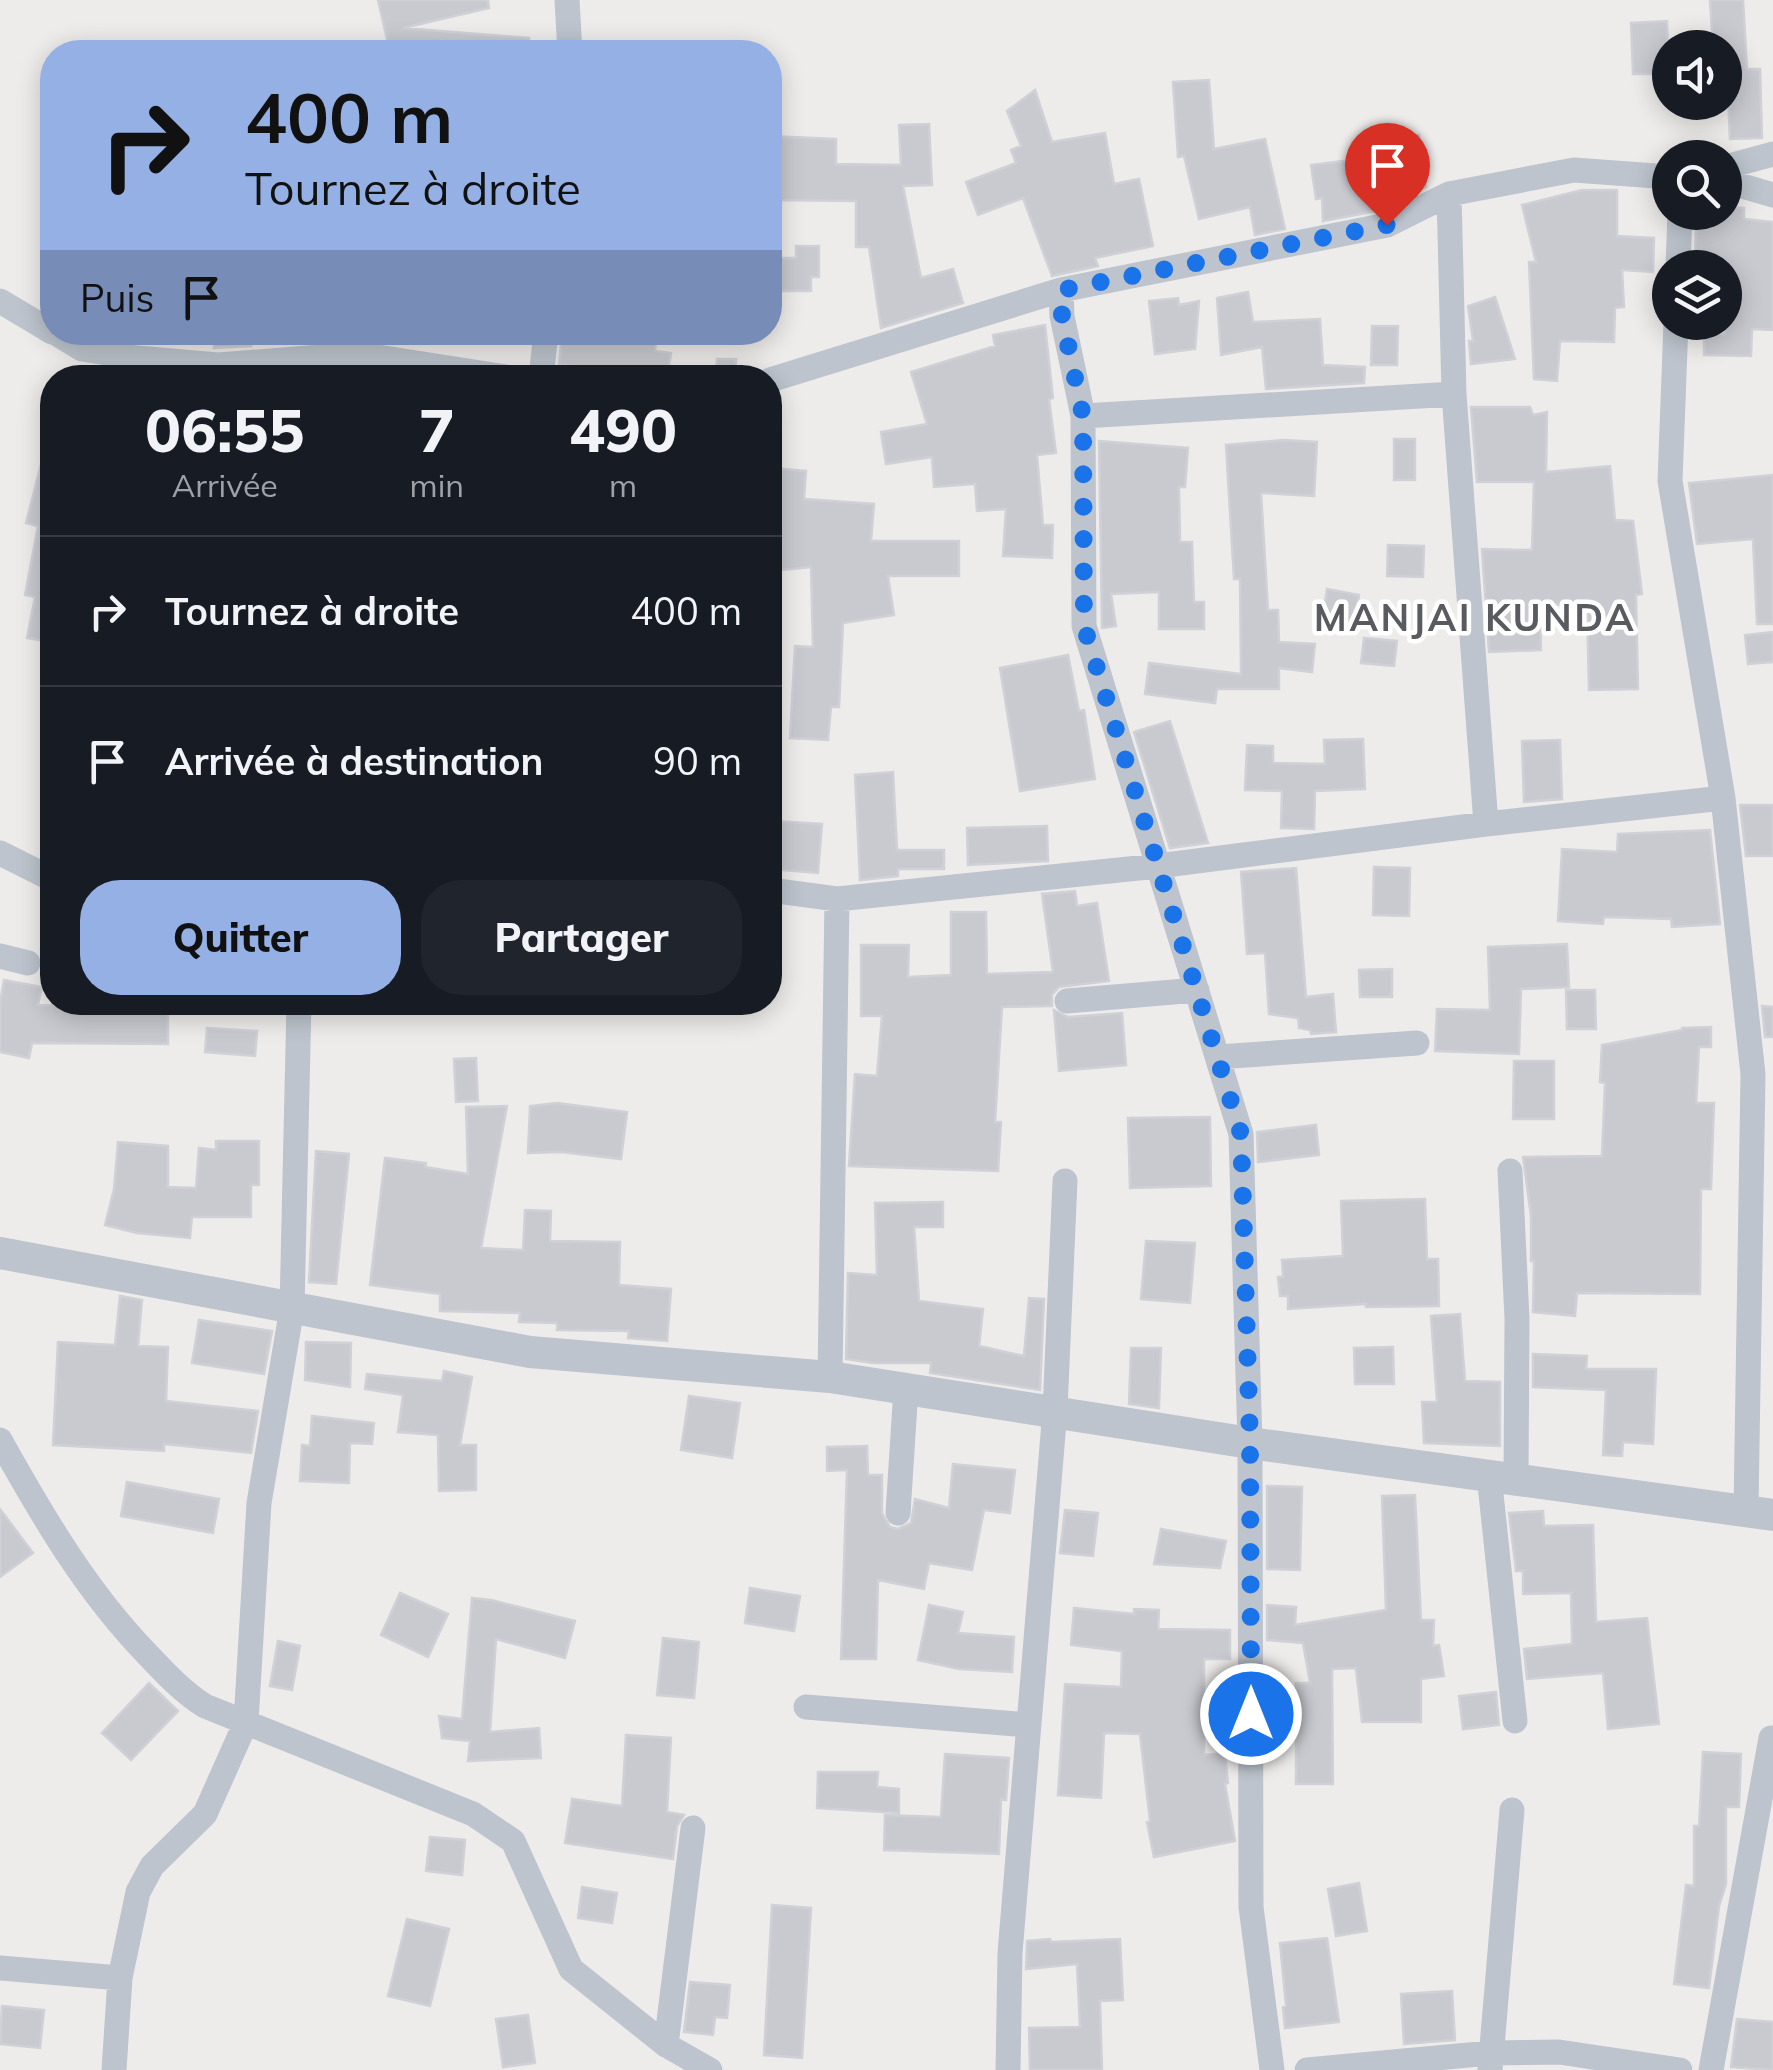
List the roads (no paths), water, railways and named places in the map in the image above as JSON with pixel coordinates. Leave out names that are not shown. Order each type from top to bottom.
[{"type":"street","points":[[567,0],[569,40]]},
{"type":"street","points":[[1742,162],[1773,154]]},
{"type":"street","points":[[782,376],[1061,290],[1387,225],[1448,194],[1574,170],[1652,176]]},
{"type":"street","points":[[1742,187],[1773,195]]},
{"type":"street","points":[[1448,194],[1454,394],[1486,824]]},
{"type":"street","points":[[1061,290],[1062,316],[1083,416],[1084,626],[1241,1134],[1250,1442],[1251,1907],[1272,2070]]},
{"type":"street","points":[[0,301],[40,324]]},
{"type":"street","points":[[0,1253],[530,1352],[830,1377],[1250,1442],[1760,1512],[1763,1075],[1670,481],[1675,340]]},
{"type":"street","points":[[75,345],[127,365]]},
{"type":"street","points":[[273,365],[359,354],[429,365]]},
{"type":"street","points":[[1083,416],[1454,394]]},
{"type":"street","points":[[782,892],[837,899],[1158,866],[1722,798]]},
{"type":"street","points":[[0,853],[40,873]]},
{"type":"street","points":[[830,1377],[837,899]]},
{"type":"street","points":[[0,956],[28,963]]},
{"type":"street","points":[[1068,1001],[1197,990]]},
{"type":"street","points":[[114,2070],[120,1978],[138,1892],[152,1866],[205,1814],[246,1722],[259,1502],[292,1308],[299,1015]]},
{"type":"street","points":[[1218,1057],[1418,1043]]},
{"type":"street","points":[[1510,1170],[1517,1319],[1503,1476],[1515,1721]]},
{"type":"street","points":[[1008,2070],[1010,1953],[1056,1410],[1065,1181]]},
{"type":"street","points":[[898,1513],[906,1388]]},
{"type":"street","points":[[0,1440],[52,1534],[116,1622],[186,1694],[205,1706],[473,1814],[513,1841],[570,1969],[666,2045],[710,2070]]},
{"type":"street","points":[[806,1708],[1030,1725]]},
{"type":"street","points":[[1711,2070],[1772,1738]]},
{"type":"street","points":[[1490,2062],[1512,1810]]},
{"type":"street","points":[[666,2045],[693,1828]]},
{"type":"street","points":[[0,1968],[120,1978]]},
{"type":"street","points":[[1307,2070],[1490,2062],[1558,2052],[1680,2070]]},
{"type":"district","name":"MANJAI KUNDA","points":[[1475,618]]}]
